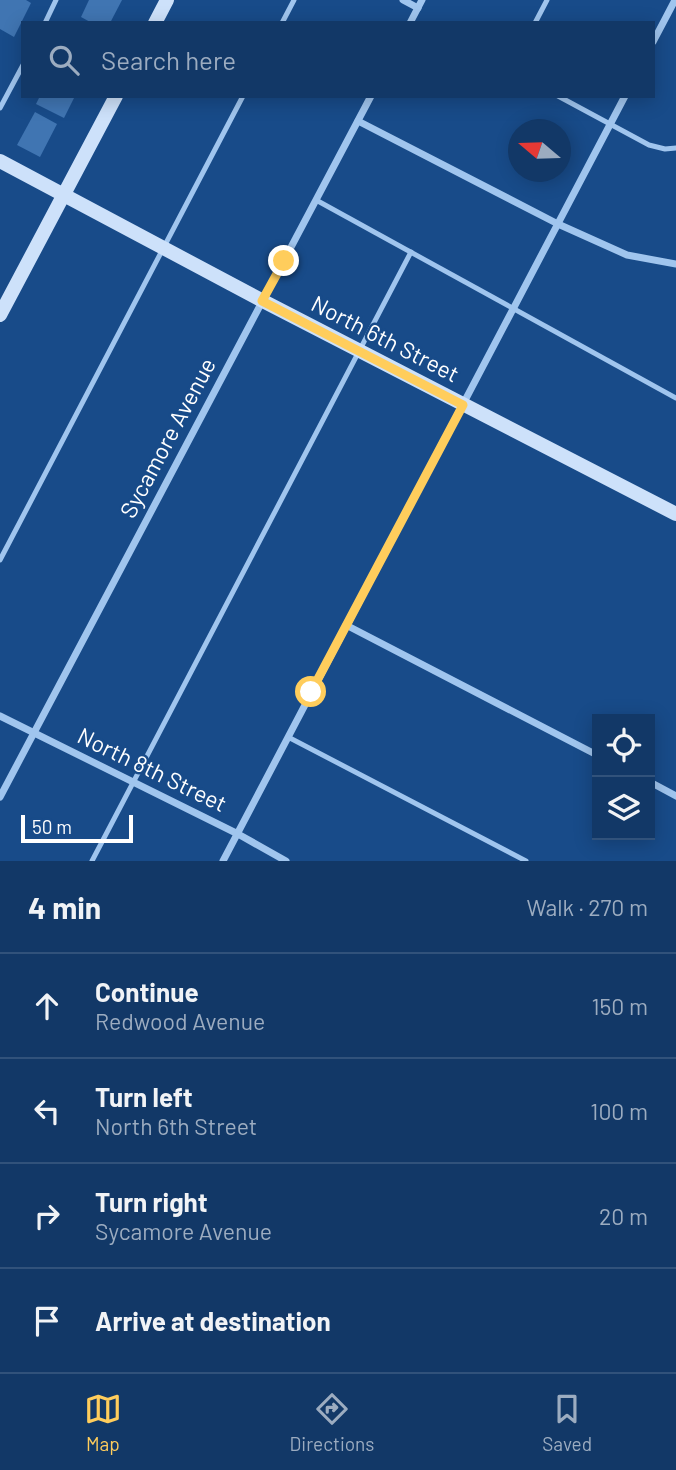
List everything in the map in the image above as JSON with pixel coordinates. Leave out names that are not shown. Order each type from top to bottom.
[{"type":"street","points":[[156,21],[167,0]]},
{"type":"street","points":[[403,0],[420,4],[411,20]]},
{"type":"street","points":[[655,38],[675,0]]},
{"type":"street","points":[[0,315],[115,98]]},
{"type":"street","name":"Sycamore Avenue","points":[[0,797],[370,98]]},
{"type":"street","points":[[223,861],[624,98]]},
{"type":"street","points":[[358,121],[558,224],[626,255],[676,264]]},
{"type":"street","name":"North 6th Street","points":[[0,161],[262,301],[676,514]]},
{"type":"street","points":[[346,625],[592,752]]},
{"type":"street","name":"North 8th Street","points":[[0,716],[286,861]]},
{"type":"street","points":[[655,785],[676,796]]},
{"type":"lane","points":[[45,21],[56,0]]},
{"type":"lane","points":[[283,21],[294,0]]},
{"type":"lane","points":[[536,21],[547,0]]},
{"type":"lane","points":[[0,108],[21,69]]},
{"type":"lane","points":[[0,560],[242,98]]},
{"type":"lane","points":[[562,98],[649,145],[665,149],[676,148]]},
{"type":"lane","points":[[316,201],[676,398]]},
{"type":"lane","points":[[92,861],[411,253]]},
{"type":"lane","points":[[288,737],[526,861]]},
{"type":"building","points":[[0,0],[26,0],[31,3],[14,37],[0,29]]},
{"type":"building","points":[[89,0],[122,0],[111,21],[88,21],[81,17]]},
{"type":"building","points":[[39,98],[74,98],[64,118],[36,104]]},
{"type":"building","points":[[35,112],[57,124],[40,157],[17,145]]},
{"type":"route","points":[[284,261],[262,301],[463,405],[311,692]]}]
